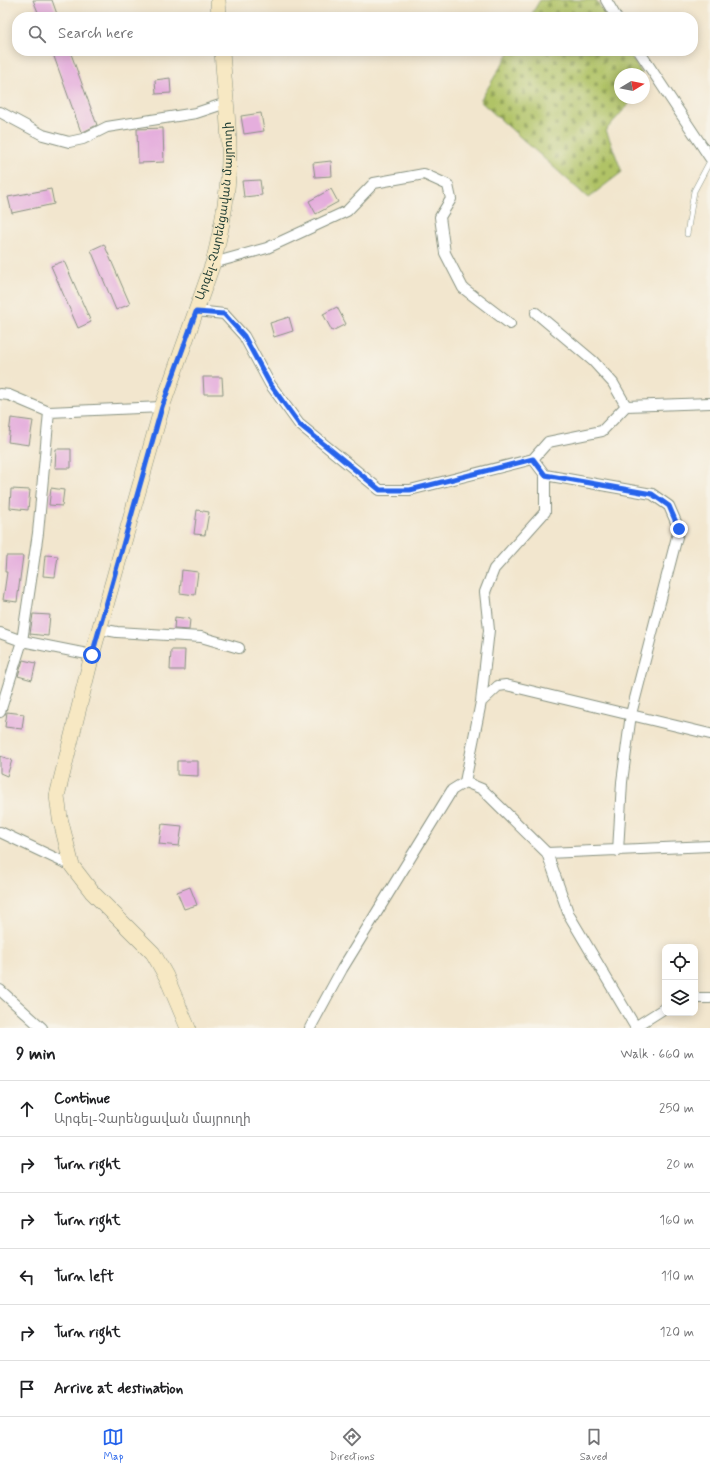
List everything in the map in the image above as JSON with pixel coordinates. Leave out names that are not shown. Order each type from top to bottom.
[{"type":"main road","points":[[218,0],[219,12]]},
{"type":"main road","name":"Արգել-Չարենցավան մայրուղի","points":[[188,1028],[166,976],[153,953],[92,892],[72,866],[60,818],[57,796],[92,655],[162,407],[213,263],[219,239],[225,201],[229,154],[222,56]]},
{"type":"street","points":[[606,0],[613,12]]},
{"type":"street","points":[[642,56],[710,158]]},
{"type":"street","points":[[0,112],[43,135],[68,142],[82,139],[107,127],[196,113],[226,103]]},
{"type":"street","points":[[213,263],[267,248],[347,211],[374,183],[424,174],[448,184],[451,199],[440,217],[445,253],[463,288],[510,324]]},
{"type":"street","points":[[196,312],[224,314],[244,336],[270,384],[299,424],[380,490],[410,490],[533,459],[548,442],[602,431],[626,406],[710,403]]},
{"type":"street","points":[[536,313],[594,361],[613,383],[626,406]]},
{"type":"street","points":[[0,394],[9,395],[50,412],[162,407]]},
{"type":"street","points":[[0,712],[22,641],[38,533],[50,412]]},
{"type":"street","points":[[310,1028],[342,968],[452,790],[466,782],[481,702],[489,630],[485,592],[494,569],[545,512],[545,475],[533,459]]},
{"type":"street","points":[[545,475],[652,494],[669,506],[679,529],[631,714],[622,782],[618,851]]},
{"type":"street","points":[[100,629],[117,632],[201,637],[239,648]]},
{"type":"street","points":[[0,633],[22,641],[92,655]]},
{"type":"street","points":[[481,702],[498,686],[506,685],[710,734]]},
{"type":"street","points":[[466,782],[482,790],[547,853],[569,915],[635,1027],[662,1010]]},
{"type":"street","points":[[0,832],[72,866]]},
{"type":"street","points":[[547,853],[710,846]]},
{"type":"street","points":[[0,990],[42,1028]]},
{"type":"street","points":[[698,998],[710,998]]},
{"type":"lane","points":[[687,234],[694,191],[710,161]]},
{"type":"green space","points":[[540,0],[596,0],[604,12],[533,12]]},
{"type":"green space","points":[[507,56],[631,56],[638,68],[614,68],[614,104],[629,104],[606,130],[622,172],[588,198],[480,101]]},
{"type":"building","points":[[33,0],[52,0],[56,12],[38,12]]},
{"type":"building","points":[[54,56],[72,56],[97,125],[81,132]]},
{"type":"building","points":[[170,78],[171,93],[156,94],[155,80]]},
{"type":"building","points":[[261,113],[264,131],[244,134],[241,116]]},
{"type":"building","points":[[163,128],[164,162],[138,163],[137,129]]},
{"type":"building","points":[[331,161],[332,176],[315,177],[313,163]]},
{"type":"building","points":[[260,180],[262,195],[244,197],[242,181]]},
{"type":"building","points":[[51,189],[54,204],[12,213],[8,197]]},
{"type":"building","points":[[331,189],[338,202],[316,214],[309,201]]},
{"type":"building","points":[[104,244],[130,304],[116,310],[91,250]]},
{"type":"building","points":[[64,261],[91,322],[78,328],[51,266]]},
{"type":"building","points":[[337,307],[346,324],[332,331],[323,314]]},
{"type":"building","points":[[289,317],[293,331],[274,337],[270,323]]},
{"type":"building","points":[[203,377],[222,377],[223,394],[204,394]]},
{"type":"building","points":[[11,418],[33,421],[29,445],[8,442]]},
{"type":"building","points":[[56,449],[71,449],[71,468],[55,468]]},
{"type":"building","points":[[51,488],[64,490],[62,506],[49,505]]},
{"type":"building","points":[[11,489],[30,490],[28,510],[10,508]]},
{"type":"building","points":[[197,510],[209,512],[205,535],[194,534]]},
{"type":"building","points":[[45,555],[58,556],[55,577],[43,576]]},
{"type":"building","points":[[6,556],[23,556],[17,602],[3,600],[7,572],[5,572]]},
{"type":"building","points":[[182,570],[198,572],[195,595],[180,593]]},
{"type":"building","points":[[33,614],[50,615],[48,636],[30,634]]},
{"type":"building","points":[[175,617],[190,619],[189,630],[174,629]]},
{"type":"building","points":[[171,650],[185,650],[184,670],[170,670]]},
{"type":"building","points":[[23,660],[36,663],[32,680],[18,676]]},
{"type":"building","points":[[7,712],[24,714],[22,729],[5,727]]},
{"type":"building","points":[[0,756],[12,760],[7,776],[0,773]]},
{"type":"building","points":[[177,761],[198,761],[198,776],[177,775]]},
{"type":"building","points":[[162,824],[182,826],[179,846],[159,844]]},
{"type":"building","points":[[190,887],[197,905],[184,909],[177,892]]},
{"type":"route","points":[[92,655],[162,407],[196,312],[224,314],[244,336],[270,384],[299,424],[380,490],[410,490],[533,459],[545,475],[652,494],[669,506],[679,529]]}]
